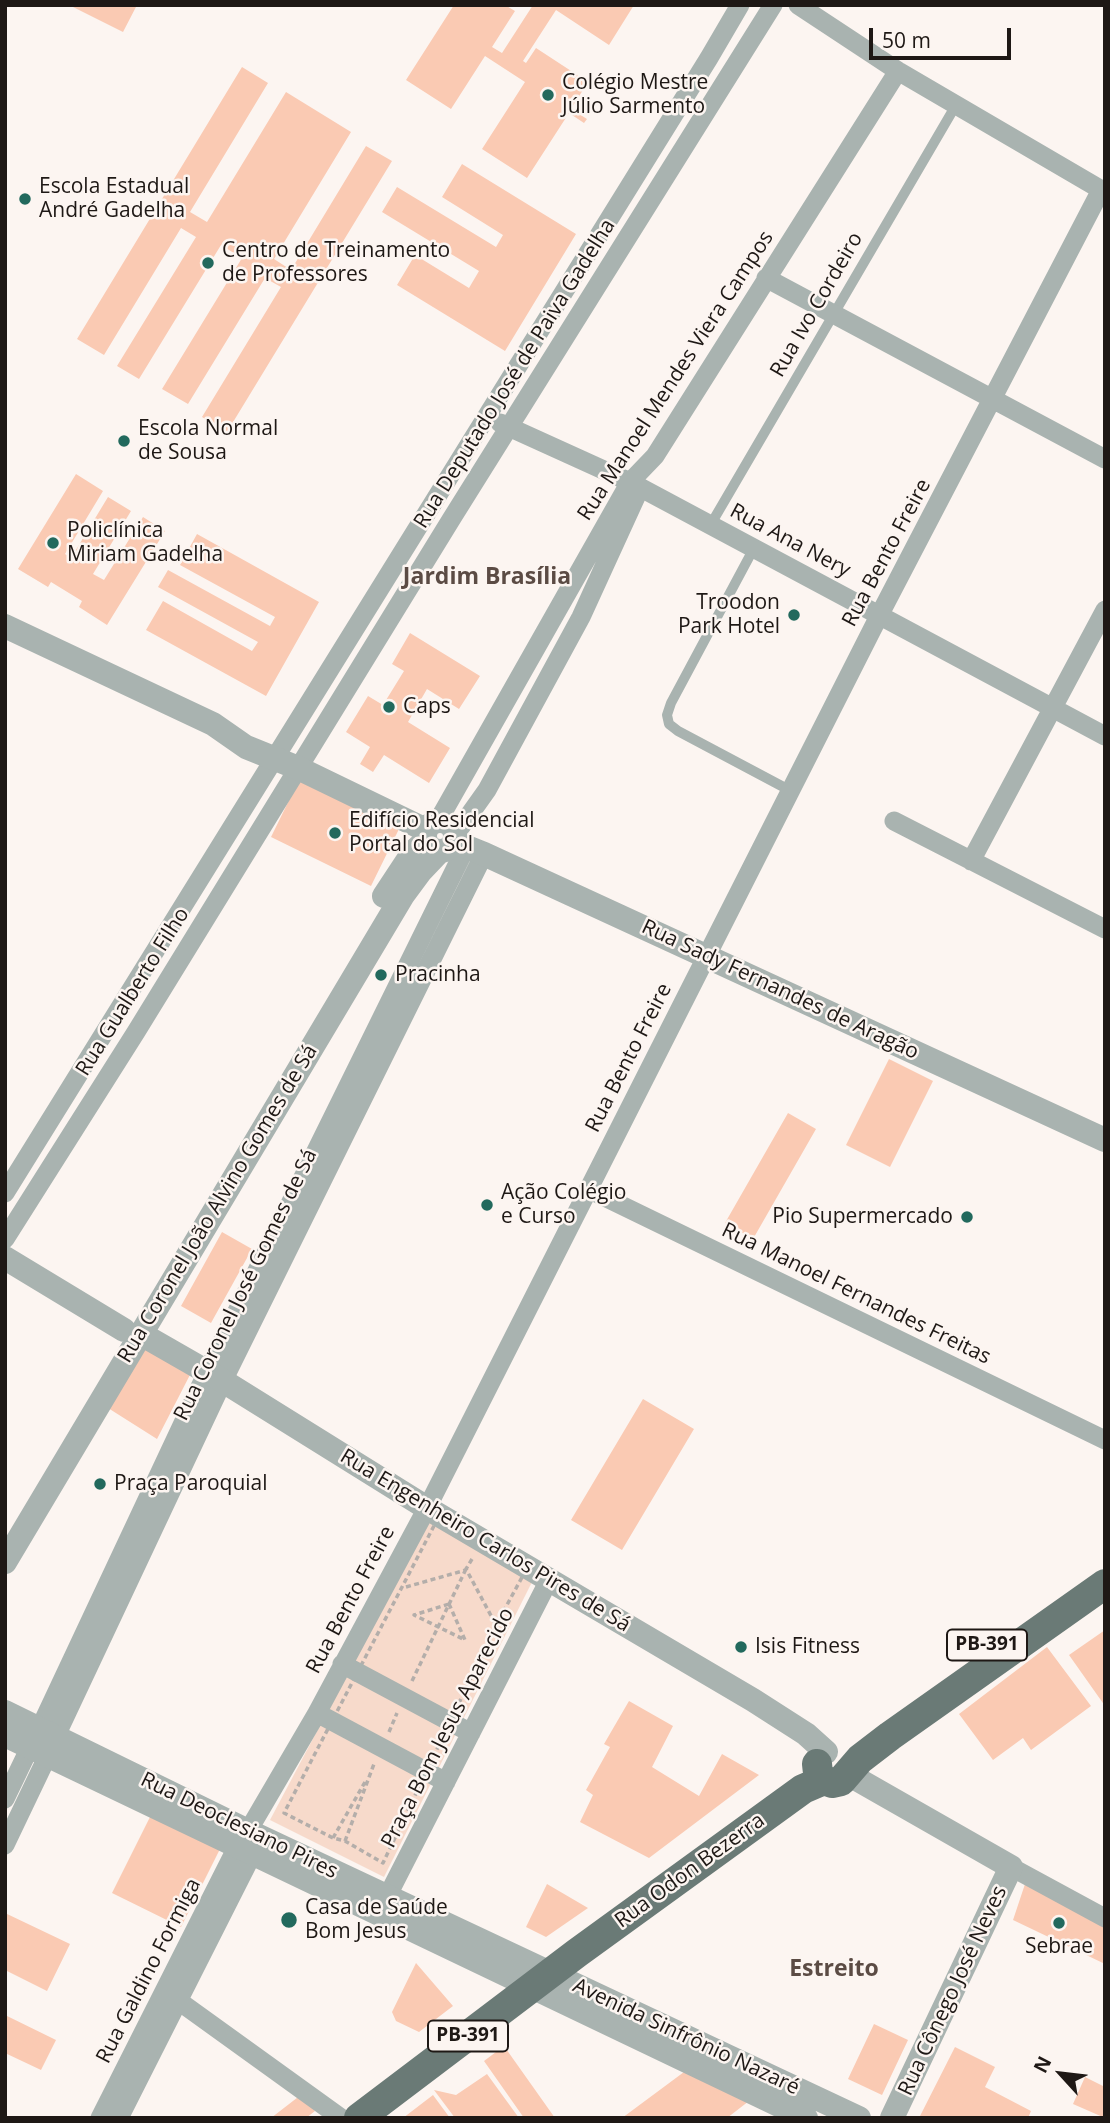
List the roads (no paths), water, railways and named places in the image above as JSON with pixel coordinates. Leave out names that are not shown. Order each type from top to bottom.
[{"type":"main road","name":"PB-391","points":[[830,1769],[863,1735],[1105,1560]]},
{"type":"main road","name":"PB-391","points":[[830,1769],[890,1736],[1105,1584]]},
{"type":"main road","name":"Rua Odon Bezerra","points":[[542,1980],[830,1769]]},
{"type":"main road","name":"PB-391","points":[[359,2118],[542,1980]]},
{"type":"street","name":"Rua Deputado José de Paiva Gadelha","points":[[274,759],[740,5]]},
{"type":"street","name":"Rua Deputado José de Paiva Gadelha","points":[[298,768],[773,5]]},
{"type":"street","points":[[798,5],[898,71],[1103,191]]},
{"type":"street","points":[[709,58],[729,75]]},
{"type":"street","name":"Rua Manoel Mendes Viera Campos","points":[[449,840],[635,485],[898,71]]},
{"type":"street","points":[[665,129],[686,144]]},
{"type":"street","name":"Rua Bento Freire","points":[[246,1843],[427,1508],[880,614],[1103,191]]},
{"type":"street","points":[[766,278],[1105,459]]},
{"type":"street","name":"Rua Ana Nery","points":[[487,415],[711,524],[1105,736]]},
{"type":"street","points":[[449,840],[487,790],[581,618],[635,485]]},
{"type":"street","points":[[431,505],[452,518]]},
{"type":"street","points":[[383,581],[404,595]]},
{"type":"street","points":[[971,861],[1105,610]]},
{"type":"street","points":[[5,626],[213,724],[246,747],[274,759]]},
{"type":"street","points":[[5,641],[216,739],[230,745],[246,747]]},
{"type":"street","name":"Rua Sady Fernandes de Aragão","points":[[274,759],[1105,1140]]},
{"type":"street","name":"Rua Gualberto Filho","points":[[5,1193],[274,759]]},
{"type":"street","name":"Rua Gualberto Filho","points":[[5,1239],[298,768]]},
{"type":"street","points":[[894,821],[971,861],[1102,922]]},
{"type":"street","name":"Rua Coronel João Alvino Gomes de Sá","points":[[5,1562],[34,1498],[327,1007],[393,880],[413,852],[449,840]]},
{"type":"street","name":"Rua Coronel José Gomes de Sá","points":[[5,1845],[43,1743],[215,1377],[449,840]]},
{"type":"street","points":[[210,863],[231,877]]},
{"type":"street","points":[[115,1017],[136,1032]]},
{"type":"street","name":"Rua Manoel Fernandes Freitas","points":[[588,1189],[1105,1440]]},
{"type":"street","name":"Rua Engenheiro Carlos Pires de Sá","points":[[5,1258],[130,1337],[215,1377],[427,1508],[791,1723],[830,1769],[1011,1867]]},
{"type":"street","name":"Rua Coronel João Alvino Gomes de Sá","points":[[5,1530],[34,1498]]},
{"type":"street","name":"Praça Bom Jesus Aparecido","points":[[387,1897],[549,1580]]},
{"type":"street","points":[[342,1664],[471,1733]]},
{"type":"street","name":"Rua Deoclesiano Pires","points":[[5,1712],[43,1743],[246,1843],[542,1980]]},
{"type":"street","points":[[317,1713],[446,1782]]},
{"type":"street","name":"Rua Deoclesiano Pires","points":[[5,1735],[43,1743]]},
{"type":"street","name":"Rua Coronel José Gomes de Sá","points":[[5,1799],[43,1743]]},
{"type":"street","name":"Rua Deoclesiano Pires","points":[[246,1843],[387,1897],[542,1980]]},
{"type":"street","name":"Rua Galdino Formiga","points":[[119,2118],[172,1995],[246,1843]]},
{"type":"street","points":[[1011,1867],[1105,1918]]},
{"type":"street","name":"Rua Cônego José Neves","points":[[894,2117],[1011,1867]]},
{"type":"street","name":"Avenida Sinfrônio Nazaré","points":[[542,1980],[685,2047],[859,2118]]},
{"type":"street","points":[[172,1995],[341,2118]]},
{"type":"street","name":"Rua Galdino Formiga","points":[[100,2118],[172,1995]]},
{"type":"street","name":"Avenida Sinfrônio Nazaré","points":[[685,2047],[806,2118]]},
{"type":"lane","name":"Rua Ivo Cordeiro","points":[[711,524],[956,105]]},
{"type":"lane","points":[[754,548],[667,715],[669,724],[678,731],[791,791]]},
{"type":"place","name":"Colégio Mestre Júlio Sarmento","points":[[548,95]]},
{"type":"place","name":"Escola Estadual André Gadelha","points":[[25,199]]},
{"type":"place","name":"Centro de Treinamento de Professores","points":[[208,263]]},
{"type":"place","name":"Escola Normal de Sousa","points":[[124,441]]},
{"type":"place","name":"Policlínica Miriam Gadelha","points":[[53,543]]},
{"type":"place","name":"Troodon Park Hotel","points":[[794,615]]},
{"type":"place","name":"Caps","points":[[389,707]]},
{"type":"place","name":"Edifício Residencial Portal do Sol","points":[[335,833]]},
{"type":"place","name":"Pracinha","points":[[381,975]]},
{"type":"place","name":"Ação Colégio e Curso","points":[[487,1205]]},
{"type":"place","name":"Pio Supermercado","points":[[967,1217]]},
{"type":"place","name":"Praça Paroquial","points":[[100,1484]]},
{"type":"place","name":"Isis Fitness","points":[[741,1647]]},
{"type":"place","name":"Casa de Saúde Bom Jesus","points":[[289,1920]]},
{"type":"place","name":"Sebrae","points":[[1059,1923]]},
{"type":"district","name":"Jardim Brasília","points":[[487,577]]},
{"type":"district","name":"Estreito","points":[[834,1969]]}]
